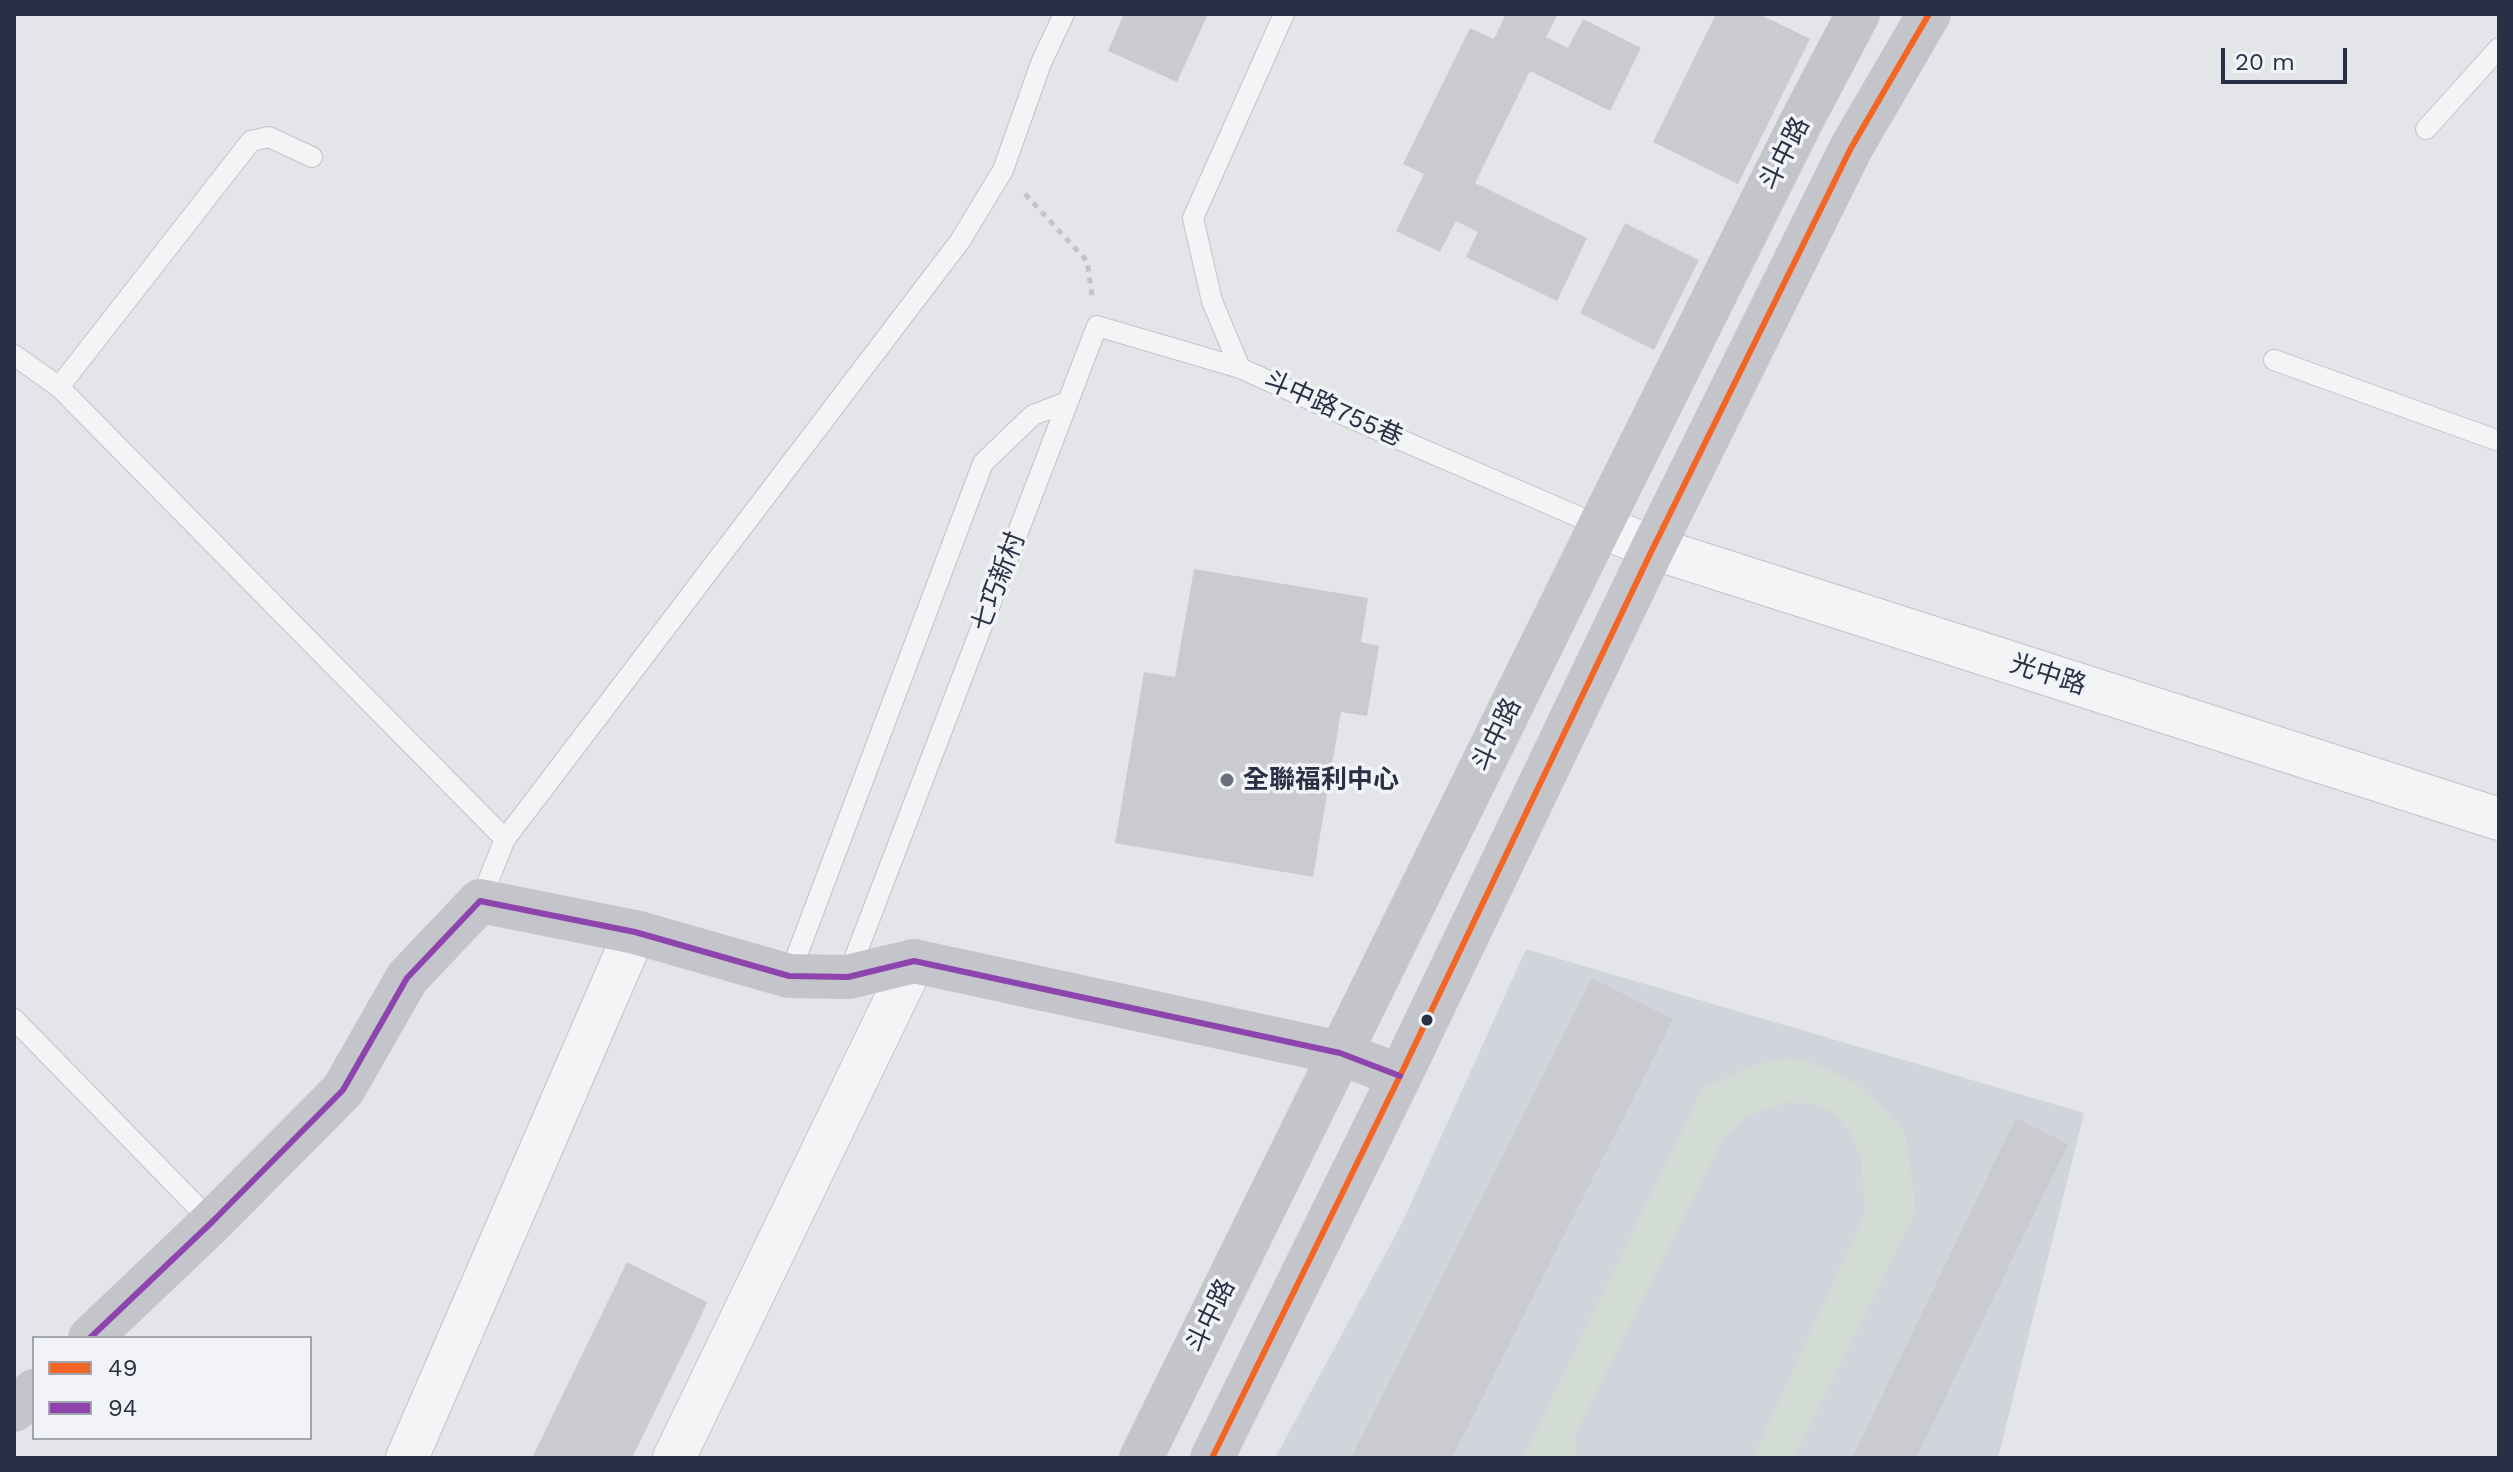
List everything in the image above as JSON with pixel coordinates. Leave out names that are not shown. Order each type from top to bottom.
[{"type":"main road","name":"斗中路","points":[[1141,1458],[1600,526],[1858,14]]},
{"type":"main road","points":[[1212,1458],[1400,1076],[1653,548],[1851,148],[1929,14]]},
{"type":"main road","points":[[1800,124],[1851,148]]},
{"type":"main road","points":[[92,1336],[212,1222],[343,1090],[407,978],[480,901],[635,932],[789,976],[848,977],[914,961],[1340,1053],[1400,1076]]},
{"type":"main road","points":[[14,1410],[32,1393]]},
{"type":"street","name":"光中路","points":[[1600,526],[1653,548],[2499,819]]},
{"type":"street","points":[[407,1458],[635,932]]},
{"type":"street","points":[[674,1458],[914,961]]},
{"type":"lane","points":[[480,901],[505,839],[960,241],[1003,170],[1041,63],[1064,14]]},
{"type":"lane","name":"斗中路755巷","points":[[1284,14],[1193,218],[1212,301],[1240,368],[1600,526]]},
{"type":"lane","points":[[2426,129],[2499,48]]},
{"type":"lane","points":[[59,387],[251,141],[269,137],[312,157]]},
{"type":"lane","points":[[1097,326],[1240,368]]},
{"type":"lane","name":"七巧新村","points":[[848,977],[1097,326]]},
{"type":"lane","points":[[14,355],[59,387],[505,839]]},
{"type":"lane","points":[[2274,360],[2499,441]]},
{"type":"lane","points":[[789,976],[983,463],[1033,415],[1067,402]]},
{"type":"lane","points":[[14,1019],[212,1222]]},
{"type":"path","points":[[1003,170],[1087,261],[1097,326]]},
{"type":"shaded area","points":[[1526,949],[2084,1113],[1998,1458],[1275,1458],[1402,1223]]},
{"type":"shaded area","points":[[1784,1058],[1810,1062],[1851,1081],[1877,1102],[1904,1131],[1915,1212],[1794,1458],[1753,1458],[1865,1214],[1862,1161],[1853,1136],[1832,1112],[1813,1104],[1788,1102],[1744,1119],[1723,1139],[1574,1437],[1577,1458],[1523,1458],[1703,1088],[1750,1067]]},
{"type":"building","points":[[1124,14],[1208,14],[1177,82],[1108,51]]},
{"type":"building","points":[[1506,14],[1558,14],[1546,37],[1568,48],[1583,19],[1641,48],[1610,111],[1530,71],[1475,183],[1587,238],[1557,301],[1466,257],[1478,232],[1456,221],[1440,252],[1396,231],[1424,174],[1403,164],[1470,28],[1494,39]]},
{"type":"building","points":[[1716,14],[1759,14],[1810,39],[1738,184],[1653,142]]},
{"type":"building","points":[[1625,223],[1699,260],[1654,350],[1580,313]]},
{"type":"building","name":"全聯福利中心","points":[[1194,569],[1368,598],[1361,642],[1379,646],[1367,716],[1341,712],[1313,877],[1115,843],[1144,672],[1175,677]]},
{"type":"building","points":[[1592,978],[1673,1019],[1452,1458],[1351,1458]]},
{"type":"building","points":[[2016,1118],[2068,1144],[1916,1458],[1852,1458]]},
{"type":"building","points":[[627,1262],[707,1302],[696,1327],[632,1458],[532,1458]]},
{"type":"transit line","name":"49","points":[[1212,1458],[1400,1076],[1653,548],[1851,148],[1929,14]]},
{"type":"transit line","name":"94","points":[[92,1336],[212,1222],[343,1090],[407,978],[480,901],[635,932],[789,976],[848,977],[914,961],[1340,1053],[1400,1076]]},
{"type":"place","name":"全聯福利中心","points":[[1227,780]]}]
